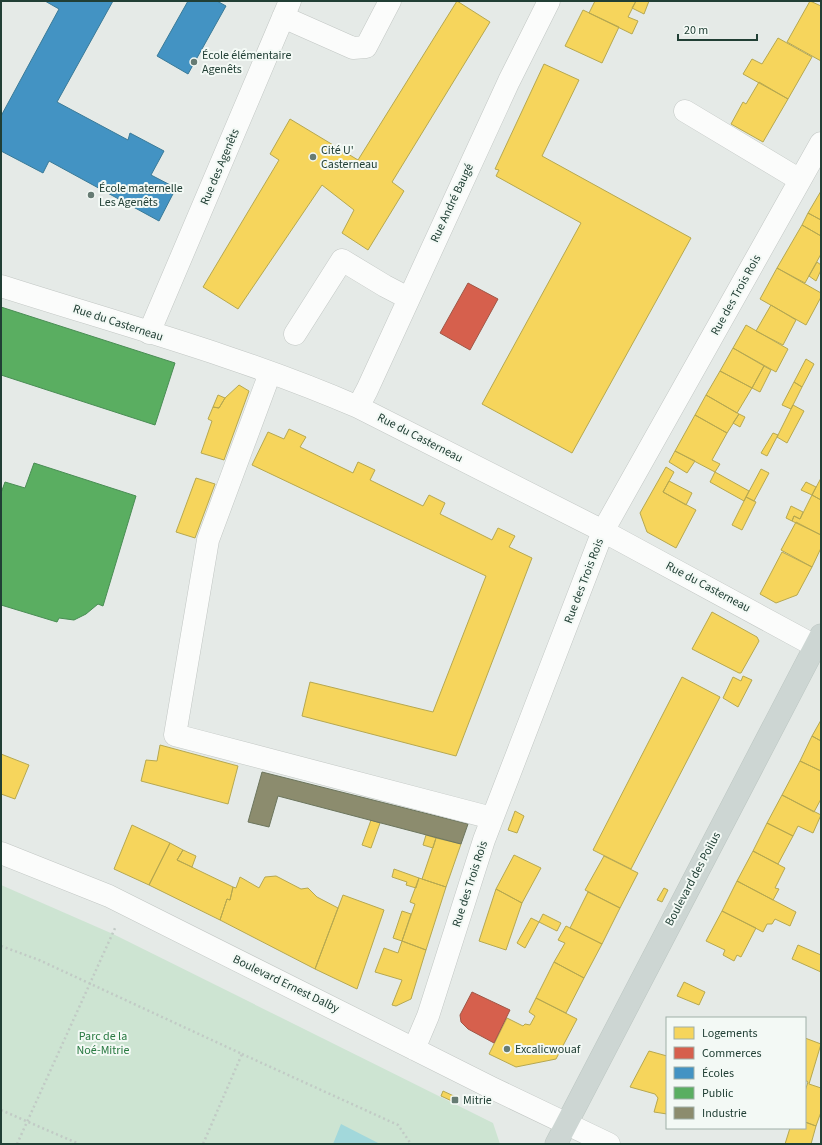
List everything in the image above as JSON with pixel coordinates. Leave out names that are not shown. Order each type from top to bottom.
[{"type":"main road","name":"Boulevard des Poilus","points":[[556,1144],[601,1054],[818,641]]},
{"type":"street","points":[[286,9],[353,48],[366,47],[390,1]]},
{"type":"street","name":"Rue André Baugé","points":[[358,407],[509,81],[549,1]]},
{"type":"street","name":"Rue des Agenêts","points":[[149,333],[286,9]]},
{"type":"street","points":[[685,111],[800,180]]},
{"type":"street","name":"Rue des Trois Rois","points":[[414,1049],[428,1016],[492,818],[603,531],[821,143]]},
{"type":"street","points":[[295,334],[342,260],[384,286],[408,298]]},
{"type":"street","name":"Rue du Casterneau","points":[[1,286],[270,373],[318,390],[358,407],[818,641]]},
{"type":"street","points":[[270,373],[208,540],[175,735],[492,818]]},
{"type":"street","name":"Boulevard Ernest Dalby","points":[[1,853],[125,904],[414,1049],[609,1144]]},
{"type":"path","points":[[16,1144],[125,904]]},
{"type":"path","points":[[1,946],[39,960],[398,1125],[411,1144]]},
{"type":"path","points":[[203,1144],[242,1054]]},
{"type":"path","points":[[1,1110],[79,1144]]},
{"type":"green space","name":"Parc de la Noé-Mitrie","points":[[1,885],[113,934],[493,1123],[500,1144],[1,1144]]},
{"type":"water","points":[[341,1124],[380,1144],[333,1144]]},
{"type":"building: Logements","name":"Cité U' Casterneau","points":[[457,1],[490,22],[392,182],[404,191],[368,250],[342,233],[354,210],[322,185],[238,309],[203,287],[279,160],[270,154],[290,119],[358,160]]},
{"type":"building: Logements","points":[[595,1],[636,1],[628,17],[638,21],[632,34],[589,13]]},
{"type":"building: Logements","points":[[636,1],[649,1],[644,14],[632,8]]},
{"type":"building: Logements","points":[[810,1],[821,6],[821,61],[787,42]]},
{"type":"building: Logements","points":[[583,10],[619,27],[602,63],[565,46]]},
{"type":"building: Logements","points":[[778,38],[812,57],[788,99],[743,74],[752,59],[762,64]]},
{"type":"building: Logements","points":[[544,64],[579,80],[542,156],[691,238],[572,453],[482,404],[581,223],[496,176],[499,170],[495,169]]},
{"type":"building: Logements","points":[[759,82],[788,99],[763,142],[731,124],[743,102],[746,104]]},
{"type":"building: Logements","points":[[821,191],[821,220],[808,213]]},
{"type":"building: Logements","points":[[808,213],[821,220],[821,236],[802,225]]},
{"type":"building: Logements","points":[[802,225],[821,236],[821,254],[805,283],[777,268]]},
{"type":"building: Logements","points":[[817,262],[821,265],[821,270],[816,281],[809,276]]},
{"type":"building: Logements","points":[[777,268],[821,293],[821,297],[806,325],[760,299]]},
{"type":"building: Logements","points":[[771,305],[796,320],[783,345],[756,331]]},
{"type":"building: Logements","points":[[746,325],[788,349],[776,372],[733,348]]},
{"type":"building: Logements","points":[[733,348],[764,366],[752,388],[720,371]]},
{"type":"building: Logements","points":[[806,359],[814,364],[802,387],[794,382]]},
{"type":"building: Logements","points":[[764,366],[771,370],[760,392],[752,388]]},
{"type":"building: Logements","points":[[720,371],[752,388],[737,413],[706,395]]},
{"type":"building: Logements","points":[[794,382],[802,387],[791,409],[782,405]]},
{"type":"building: Logements","points":[[239,385],[249,391],[224,460],[201,453],[212,421],[208,419],[213,407],[219,408],[225,398]]},
{"type":"building: Logements","points":[[218,395],[225,398],[219,408],[213,407]]},
{"type":"building: Logements","points":[[706,395],[739,414],[727,433],[695,415]]},
{"type":"building: Logements","points":[[793,405],[804,411],[787,443],[777,437]]},
{"type":"building: Logements","points":[[739,414],[745,417],[740,427],[733,423]]},
{"type":"building: Logements","points":[[695,415],[727,433],[712,460],[720,464],[715,472],[675,451]]},
{"type":"building: Logements","points":[[289,429],[306,437],[300,447],[353,473],[358,462],[375,470],[370,480],[423,506],[429,495],[445,503],[440,514],[492,540],[498,528],[515,536],[509,547],[532,558],[456,756],[302,716],[310,682],[433,712],[486,576],[252,465],[268,432],[284,439]]},
{"type":"building: Logements","points":[[773,433],[778,435],[767,456],[761,453]]},
{"type":"building: Logements","points":[[675,451],[695,461],[687,473],[669,462]]},
{"type":"building: Logements","points":[[666,467],[674,472],[663,492],[696,510],[676,548],[647,532],[640,513]]},
{"type":"building: Logements","points":[[761,469],[769,473],[754,501],[746,497]]},
{"type":"building: Logements","points":[[715,472],[749,491],[744,501],[710,482]]},
{"type":"building: Logements","points":[[196,478],[215,484],[195,538],[176,532]]},
{"type":"building: Logements","points":[[821,478],[821,500],[812,495]]},
{"type":"building: Logements","points":[[669,481],[692,493],[686,505],[663,492]]},
{"type":"building: Logements","points":[[806,482],[816,487],[812,495],[801,490]]},
{"type":"building: Logements","points":[[812,495],[821,500],[821,535],[792,521],[794,516],[800,519]]},
{"type":"building: Logements","points":[[746,497],[756,502],[742,530],[732,525]]},
{"type":"building: Logements","points":[[791,506],[803,512],[800,519],[794,516],[792,521],[786,518]]},
{"type":"building: Logements","points":[[796,522],[821,535],[821,548],[812,567],[781,550]]},
{"type":"building: Logements","points":[[782,552],[812,567],[797,595],[776,603],[760,594]]},
{"type":"building: Logements","points":[[712,612],[757,637],[759,641],[741,673],[692,649]]},
{"type":"building: Logements","points":[[743,676],[752,680],[738,707],[723,698],[733,677],[741,681]]},
{"type":"building: Logements","points":[[682,677],[720,697],[631,869],[593,850]]},
{"type":"building: Logements","points":[[821,720],[821,741],[812,736]]},
{"type":"building: Logements","points":[[812,736],[821,741],[821,771],[800,761]]},
{"type":"building: Logements","points":[[160,745],[238,766],[228,804],[141,781],[146,760],[157,761]]},
{"type":"building: Logements","points":[[1,754],[29,765],[15,799],[1,794]]},
{"type":"building: Logements","points":[[800,761],[821,771],[821,799],[814,812],[782,795]]},
{"type":"building: Logements","points":[[782,795],[821,815],[813,833],[798,826],[793,836],[767,823]]},
{"type":"building: Logements","points":[[515,811],[524,816],[517,833],[508,830]]},
{"type":"building: Logements","points":[[371,820],[380,823],[371,848],[362,845]]},
{"type":"building: Logements","points":[[767,823],[793,836],[778,864],[753,851]]},
{"type":"building: Logements","points":[[132,825],[170,843],[149,885],[114,869]]},
{"type":"building: Logements","points":[[426,835],[436,838],[433,848],[423,845]]},
{"type":"building: Logements","points":[[436,838],[461,844],[446,887],[422,879]]},
{"type":"building: Logements","points":[[170,843],[183,850],[177,860],[233,887],[230,900],[227,899],[220,920],[149,885]]},
{"type":"building: Logements","points":[[183,850],[196,856],[192,867],[177,860]]},
{"type":"building: Logements","points":[[753,851],[785,868],[775,888],[779,889],[773,900],[737,881]]},
{"type":"building: Logements","points":[[514,855],[541,868],[522,903],[496,889]]},
{"type":"building: Logements","points":[[604,856],[638,873],[620,908],[585,890]]},
{"type":"building: Logements","points":[[394,869],[419,878],[416,888],[406,885],[407,882],[392,877]]},
{"type":"building: Logements","points":[[276,876],[301,889],[308,888],[317,897],[338,908],[315,969],[220,920],[227,899],[230,900],[233,887],[236,888],[240,877],[259,888],[265,877]]},
{"type":"building: Logements","points":[[419,878],[446,887],[426,950],[402,941],[415,904],[410,902]]},
{"type":"building: Logements","points":[[737,881],[796,912],[790,926],[775,919],[772,924],[767,924],[763,932],[722,911]]},
{"type":"building: Logements","points":[[664,888],[668,890],[662,902],[657,900]]},
{"type":"building: Logements","points":[[496,889],[522,903],[506,950],[479,941]]},
{"type":"building: Logements","points":[[588,892],[620,908],[602,944],[570,928]]},
{"type":"building: Logements","points":[[343,895],[384,910],[357,989],[315,969]]},
{"type":"building: Logements","points":[[402,911],[411,914],[402,941],[393,938]]},
{"type":"building: Logements","points":[[722,911],[756,928],[741,957],[737,955],[734,961],[723,955],[725,950],[706,941]]},
{"type":"building: Logements","points":[[543,914],[561,923],[557,931],[539,922]]},
{"type":"building: Logements","points":[[531,918],[539,922],[525,948],[517,943]]},
{"type":"building: Logements","points":[[566,926],[602,944],[584,978],[554,962],[565,943],[558,940]]},
{"type":"building: Logements","points":[[402,941],[426,950],[411,999],[396,1006],[392,1005],[402,980],[375,972],[384,948],[398,953]]},
{"type":"building: Logements","points":[[798,945],[821,955],[821,972],[792,959]]},
{"type":"building: Logements","points":[[554,962],[584,978],[566,1013],[536,998]]},
{"type":"building: Logements","points":[[684,982],[705,992],[699,1005],[677,996]]},
{"type":"building: Logements","points":[[536,998],[577,1019],[556,1059],[516,1067],[489,1054],[507,1018],[523,1026],[525,1024],[530,1025],[535,1016],[529,1012]]},
{"type":"building: Logements","points":[[806,1038],[821,1044],[809,1084],[821,1088],[821,1112],[816,1126],[806,1122],[806,1088],[808,1082],[806,1081]]},
{"type":"building: Logements","points":[[649,1051],[666,1056],[666,1114],[654,1112],[658,1098],[655,1094],[630,1087]]},
{"type":"building: Logements","points":[[443,1091],[456,1097],[454,1102],[441,1096]]},
{"type":"building: Logements","points":[[806,1122],[816,1126],[811,1144],[785,1144],[790,1129],[806,1129]]},
{"type":"building: Commerces","points":[[468,283],[498,299],[470,350],[440,333]]},
{"type":"building: Commerces","points":[[472,992],[510,1010],[494,1043],[468,1029],[461,1022],[460,1015]]},
{"type":"building: Écoles","points":[[45,1],[113,1],[57,102],[128,140],[130,133],[164,151],[151,175],[176,188],[159,221],[49,161],[43,173],[1,151],[1,116],[59,9]]},
{"type":"building: Écoles","points":[[188,1],[217,1],[226,6],[188,74],[157,56]]},
{"type":"building: Public","points":[[1,307],[175,363],[155,425],[1,375]]},
{"type":"building: Public","points":[[34,463],[136,496],[103,606],[98,604],[86,614],[74,620],[59,618],[57,622],[1,605],[1,493],[5,482],[25,488]]},
{"type":"building: Industrie","points":[[262,772],[468,824],[461,844],[278,796],[269,827],[248,822]]},
{"type":"place","name":"École élémentaire Agenêts","points":[[194,62]]},
{"type":"place","name":"Cité U' Casterneau","points":[[313,157]]},
{"type":"place","name":"École maternelle Les Agenêts","points":[[91,195]]},
{"type":"place","name":"Excalicwouaf","points":[[507,1049]]},
{"type":"place","name":"Mitrie","points":[[455,1100]]}]
